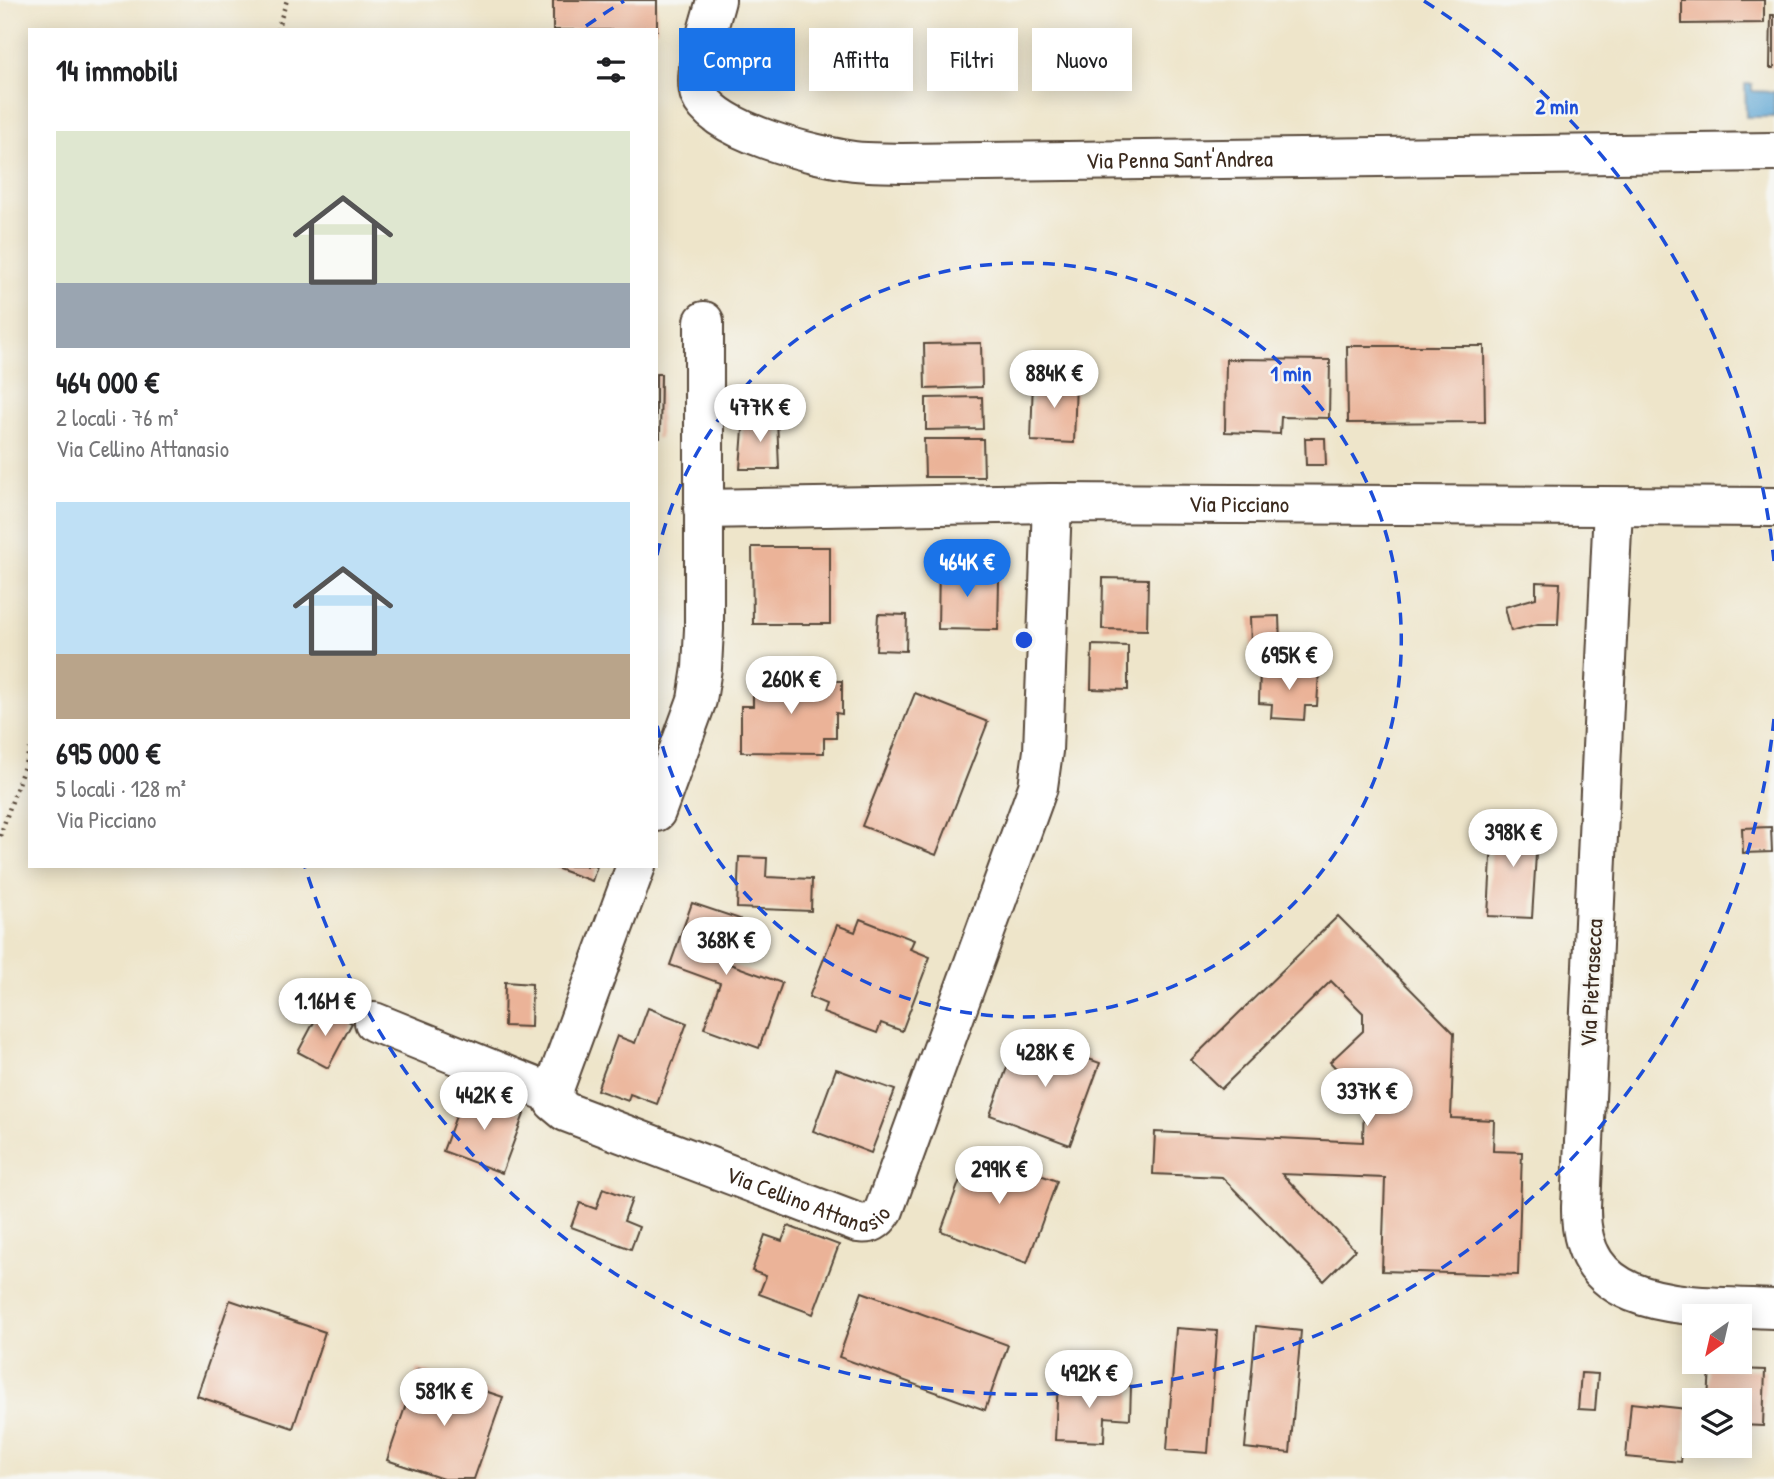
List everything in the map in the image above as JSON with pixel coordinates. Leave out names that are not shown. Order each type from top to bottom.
[{"type":"street","name":"Via Penna Sant'Andrea","points":[[716,0],[698,81],[701,96],[712,111],[729,124],[763,137],[813,153],[855,161],[902,163],[1774,152]]},
{"type":"street","points":[[658,808],[688,728],[699,687],[705,629],[704,321]]},
{"type":"street","name":"Via Picciano","points":[[703,509],[1052,503],[1774,507]]},
{"type":"street","name":"Via Cellino Attanasio","points":[[553,1094],[554,1102],[566,1112],[845,1218],[866,1224],[880,1217],[1038,787],[1044,751],[1052,503]]},
{"type":"street","name":"Via Pietrasecca","points":[[1613,507],[1580,1207],[1582,1238],[1599,1269],[1616,1284],[1640,1296],[1667,1303],[1774,1309]]},
{"type":"street","points":[[374,1023],[553,1094],[635,868]]},
{"type":"path","points":[[278,28],[287,0]]},
{"type":"path","points":[[0,836],[28,755]]},
{"type":"water","points":[[1745,84],[1752,84],[1752,91],[1774,92],[1774,117],[1746,117]]},
{"type":"building","points":[[553,0],[657,0],[657,28],[553,28]]},
{"type":"building","points":[[1682,0],[1764,0],[1764,23],[1682,24]]},
{"type":"building","points":[[1771,15],[1774,15],[1774,68],[1770,68]]},
{"type":"building","points":[[981,343],[982,387],[925,389],[924,344]]},
{"type":"building","points":[[1347,346],[1484,346],[1485,422],[1348,423]]},
{"type":"building","points":[[1226,359],[1330,360],[1329,418],[1281,417],[1280,434],[1225,432]]},
{"type":"building","points":[[658,374],[661,374],[658,438]]},
{"type":"building","points":[[1033,378],[1076,380],[1074,443],[1031,441]]},
{"type":"building","points":[[982,397],[983,429],[926,430],[926,398]]},
{"type":"building","points":[[744,416],[777,418],[779,469],[740,469]]},
{"type":"building","points":[[1305,438],[1325,438],[1326,465],[1306,465]]},
{"type":"building","points":[[924,439],[983,439],[984,477],[925,477]]},
{"type":"building","points":[[752,547],[830,547],[830,624],[753,624]]},
{"type":"building","points":[[939,564],[982,565],[982,580],[999,580],[998,630],[938,629]]},
{"type":"building","points":[[1103,578],[1148,579],[1147,630],[1102,629]]},
{"type":"building","points":[[1536,582],[1560,583],[1558,624],[1538,624],[1511,631],[1505,607],[1536,598]]},
{"type":"building","points":[[878,614],[907,615],[906,651],[876,650]]},
{"type":"building","points":[[1279,616],[1280,645],[1251,646],[1250,617]]},
{"type":"building","points":[[1092,645],[1128,646],[1128,690],[1091,689]]},
{"type":"building","points":[[1260,669],[1319,672],[1317,706],[1305,706],[1304,720],[1271,718],[1272,704],[1259,703]]},
{"type":"building","points":[[753,681],[842,681],[842,714],[836,713],[836,738],[824,738],[824,753],[741,752],[741,706],[753,706]]},
{"type":"building","points":[[915,693],[988,722],[936,855],[862,826]]},
{"type":"building","points":[[1493,820],[1538,822],[1532,918],[1488,916]]},
{"type":"building","points":[[1771,827],[1772,852],[1743,853],[1742,828]]},
{"type":"building","points":[[739,857],[767,858],[766,877],[812,879],[811,911],[737,908]]},
{"type":"building","points":[[556,868],[596,868],[592,881]]},
{"type":"building","points":[[692,903],[740,919],[724,962],[782,983],[759,1048],[704,1028],[720,983],[670,965]]},
{"type":"building","points":[[1338,916],[1454,1033],[1451,1118],[1494,1120],[1493,1151],[1522,1152],[1518,1275],[1382,1271],[1385,1178],[1282,1174],[1355,1250],[1324,1281],[1222,1177],[1153,1174],[1155,1132],[1363,1142],[1364,1098],[1330,1062],[1363,1031],[1363,1013],[1331,981],[1221,1089],[1191,1060]]},
{"type":"building","points":[[860,919],[914,940],[910,949],[930,957],[902,1031],[881,1023],[877,1033],[823,1013],[826,1004],[809,997],[837,925],[855,932]]},
{"type":"building","points":[[505,982],[532,984],[531,1027],[504,1026]]},
{"type":"building","points":[[322,1007],[352,1023],[328,1068],[298,1052]]},
{"type":"building","points":[[648,1008],[687,1023],[657,1104],[630,1094],[628,1101],[597,1090],[617,1036],[635,1043]]},
{"type":"building","points":[[1019,1034],[1100,1063],[1070,1145],[990,1115]]},
{"type":"building","points":[[836,1069],[895,1090],[871,1153],[813,1131]]},
{"type":"building","points":[[465,1092],[524,1114],[502,1173],[443,1151]]},
{"type":"building","points":[[971,1150],[1057,1181],[1027,1263],[941,1231]]},
{"type":"building","points":[[603,1188],[632,1199],[624,1221],[639,1227],[631,1249],[571,1227],[580,1203],[596,1209]]},
{"type":"building","points":[[788,1226],[839,1245],[813,1314],[759,1294],[766,1276],[752,1271],[765,1235],[782,1241]]},
{"type":"building","points":[[862,1292],[1008,1345],[985,1410],[839,1357]]},
{"type":"building","points":[[230,1300],[325,1332],[293,1428],[197,1396]]},
{"type":"building","points":[[1256,1326],[1301,1331],[1290,1453],[1245,1448]]},
{"type":"building","points":[[1176,1328],[1217,1331],[1208,1453],[1167,1450]]},
{"type":"building","points":[[418,1369],[503,1397],[474,1479],[443,1479],[387,1460]]},
{"type":"building","points":[[1752,1370],[1765,1370],[1763,1426],[1752,1426],[1752,1388],[1709,1388],[1710,1374],[1752,1374]]},
{"type":"building","points":[[1581,1373],[1598,1374],[1595,1410],[1578,1409]]},
{"type":"building","points":[[1058,1381],[1131,1386],[1130,1419],[1105,1417],[1104,1442],[1055,1440]]},
{"type":"building","points":[[1631,1403],[1682,1408],[1681,1462],[1626,1457]]}]
